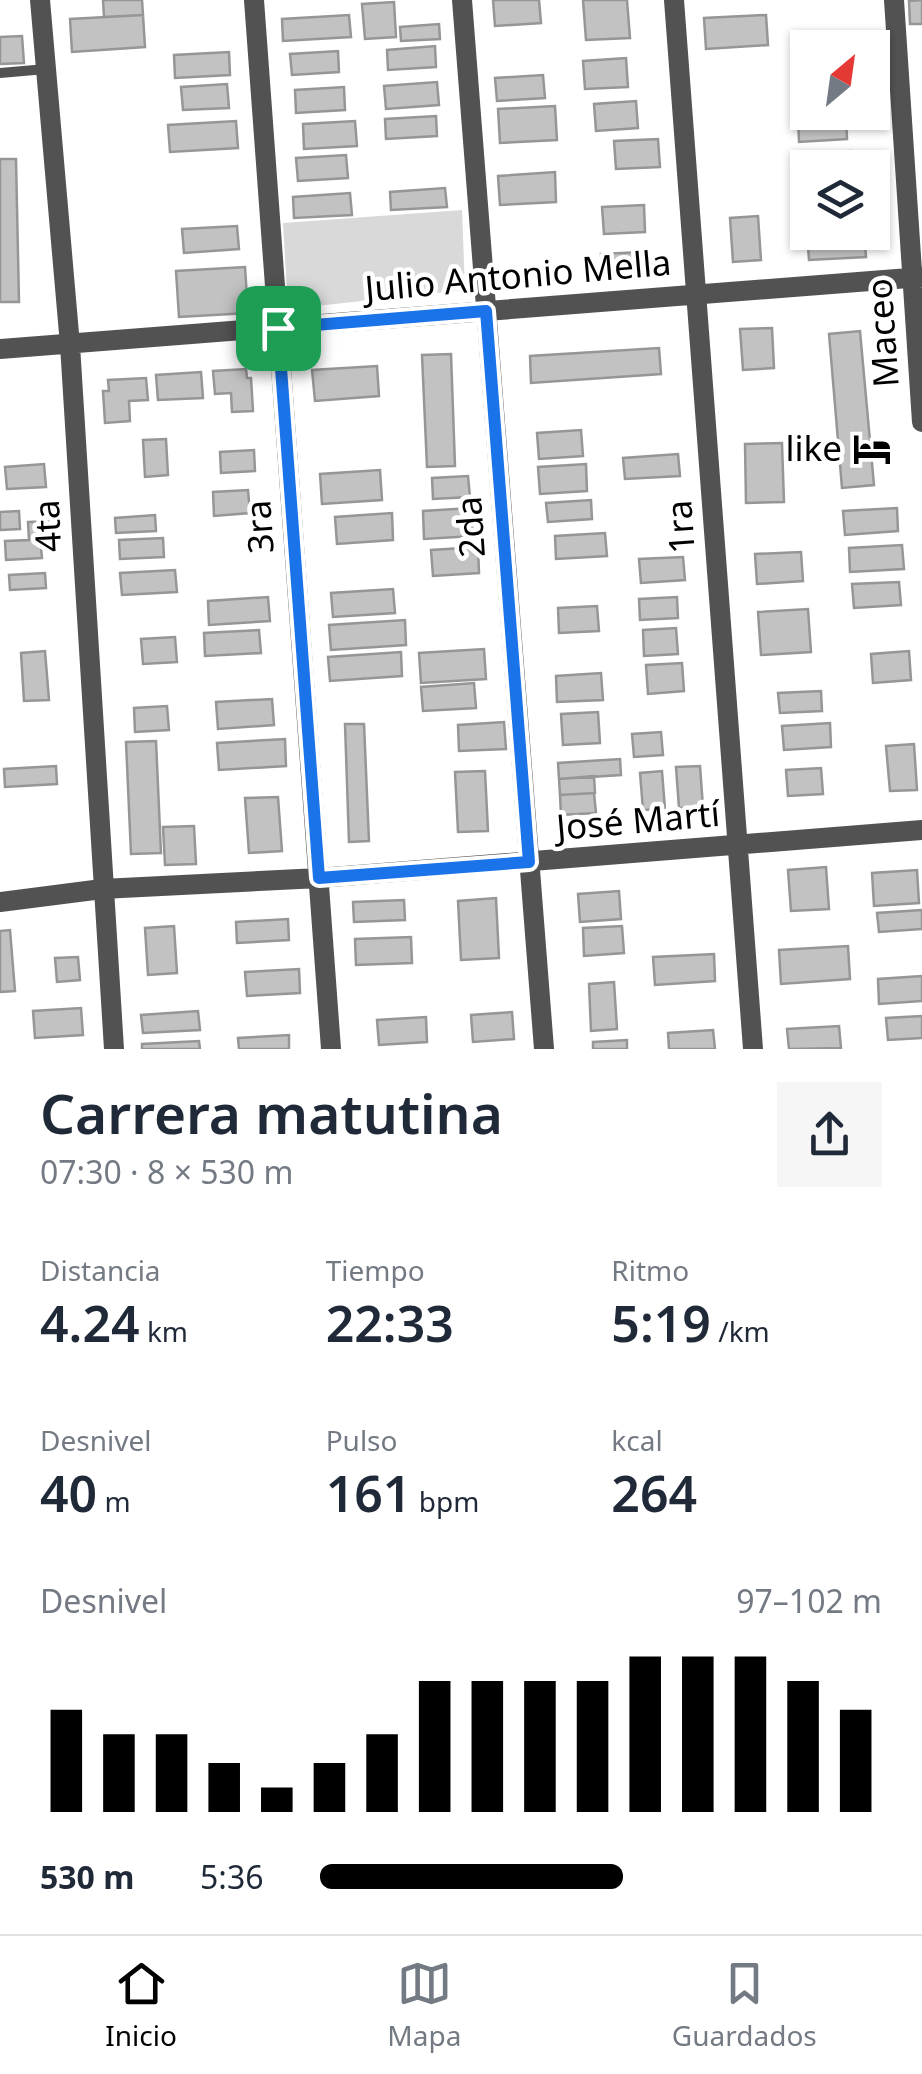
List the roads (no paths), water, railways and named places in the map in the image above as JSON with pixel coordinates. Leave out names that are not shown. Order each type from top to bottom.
[{"type":"street","name":"4ta","points":[[40,0],[70,344],[114,1049]]},
{"type":"street","name":"3ra","points":[[254,0],[331,1049]]},
{"type":"street","name":"2da","points":[[462,0],[544,1049]]},
{"type":"street","name":"1ra","points":[[674,0],[754,1049]]},
{"type":"street","name":"Maceo","points":[[894,0],[917,277],[922,422]]},
{"type":"street","name":"Julio Antonio Mella","points":[[0,349],[917,277]]},
{"type":"street","name":"José Martí","points":[[0,902],[102,889],[319,878],[922,830]]},
{"type":"lane","points":[[0,73],[46,69]]},
{"type":"place","name":"like","points":[[872,449]]}]
